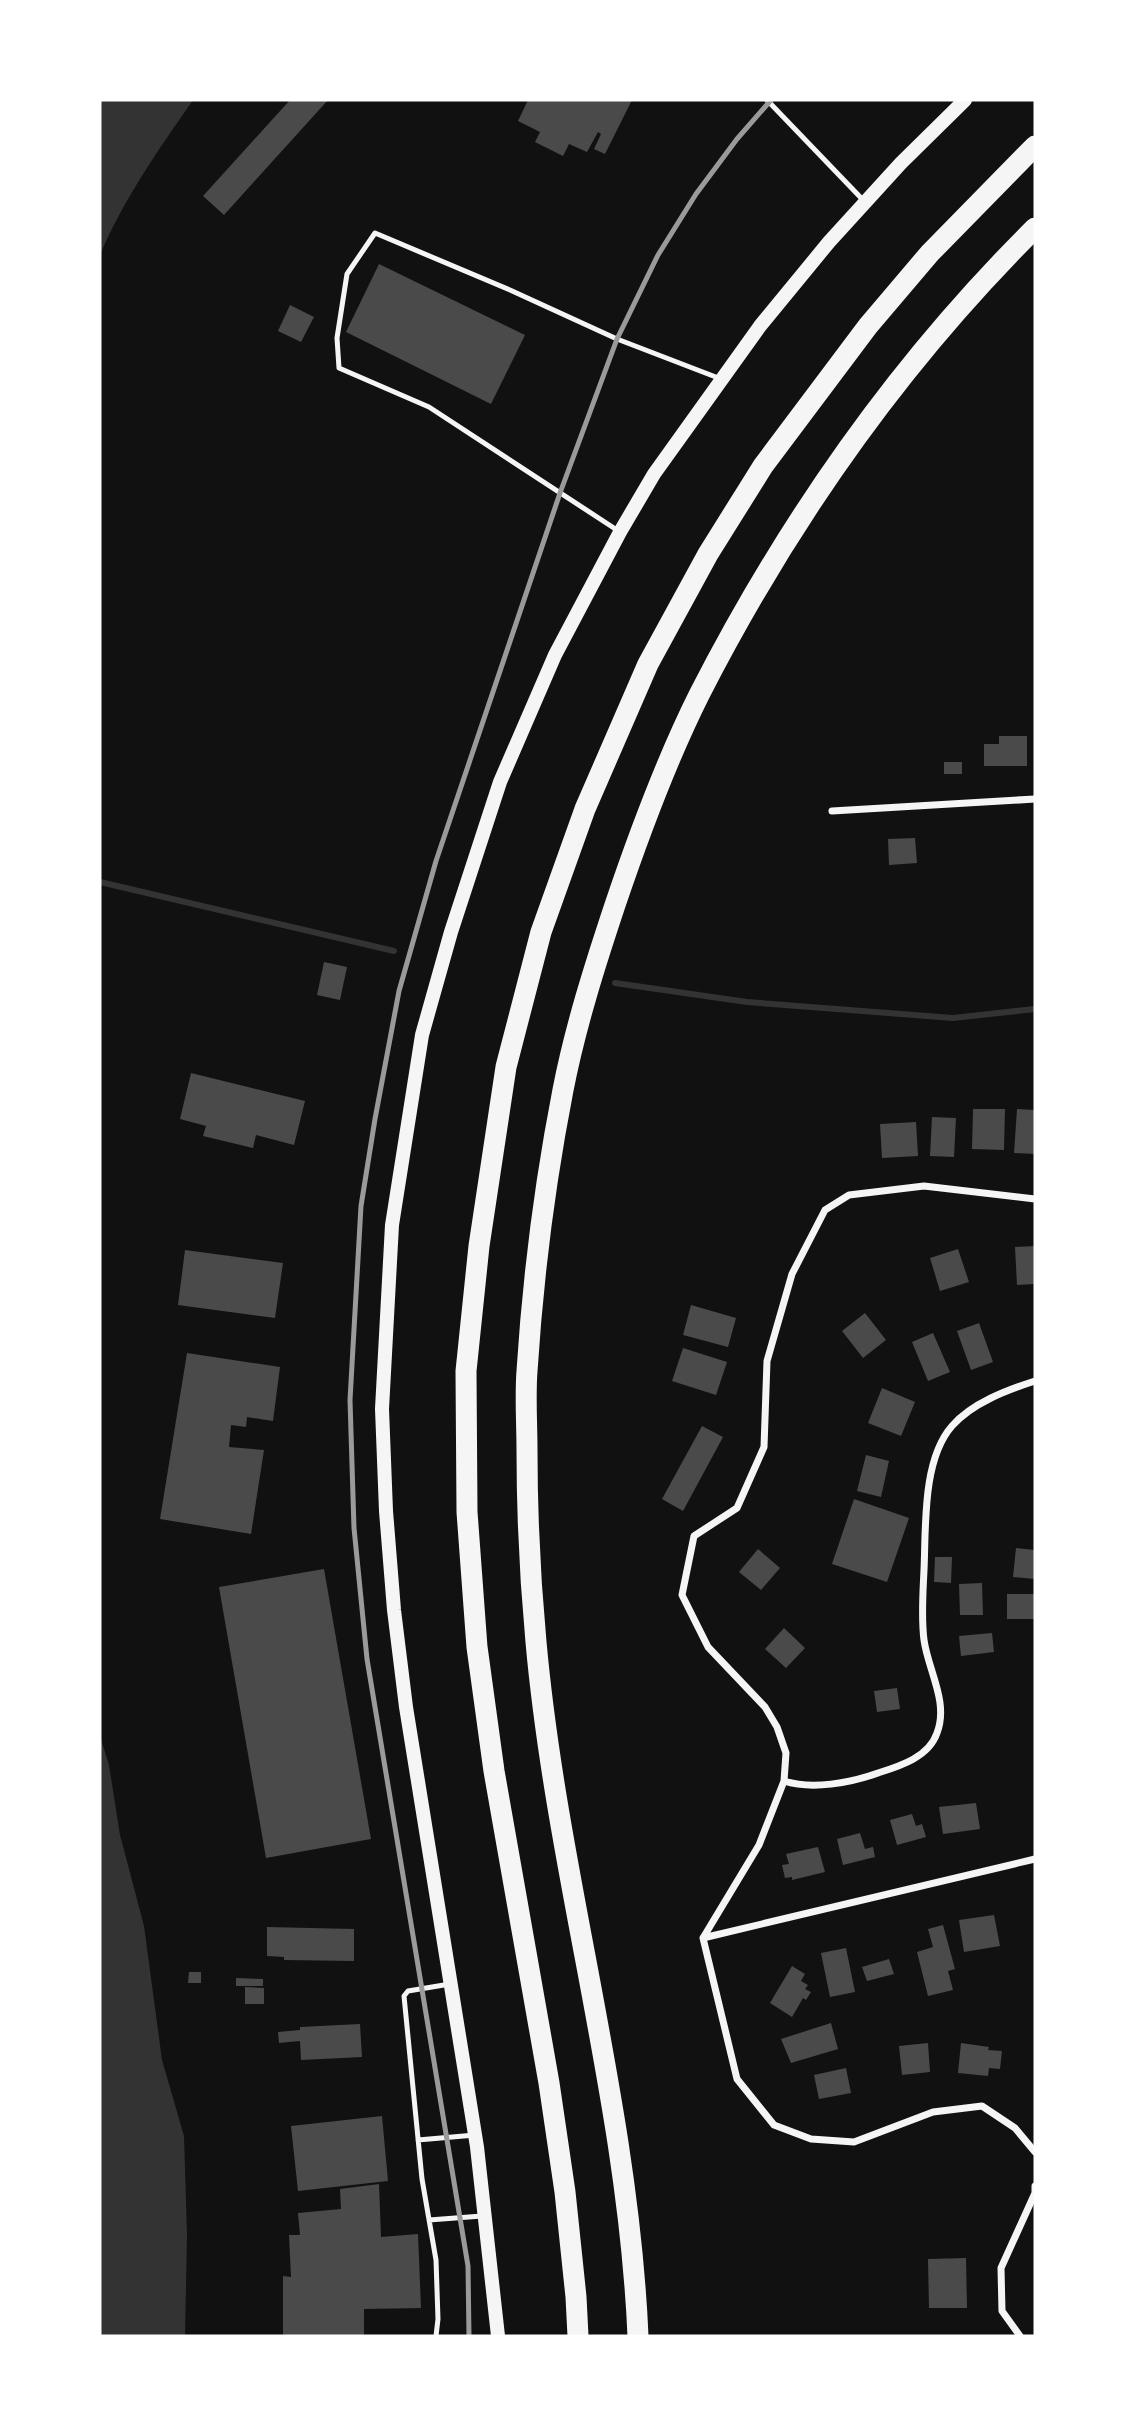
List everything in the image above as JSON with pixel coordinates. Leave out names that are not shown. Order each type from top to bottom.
[{"type":"highway","points":[[578,2336],[565,2192],[549,2082],[494,1771],[477,1647],[467,1512],[466,1371],[479,1246],[506,1066],[541,932],[585,809],[648,664],[708,554],[763,466],[869,326],[930,253],[1035,146]]},
{"type":"highway","points":[[638,2336],[636,2287],[625,2190],[608,2072],[550,1761],[536,1642],[527,1513],[527,1376],[537,1256],[564,1086],[599,953],[638,836],[697,699],[756,590],[809,503],[912,363],[1035,228]]},
{"type":"main road","points":[[498,2336],[475,2135],[407,1707],[391,1569],[382,1409],[392,1225],[422,1035],[475,853],[500,782],[555,655],[620,532],[654,474],[721,379],[811,263],[865,202],[965,100]]},
{"type":"street","points":[[832,811],[1035,799]]},
{"type":"street","points":[[1035,1199],[924,1185],[849,1195],[825,1210],[792,1274],[767,1361],[764,1447],[737,1508],[694,1536],[682,1595],[708,1647],[765,1707],[777,1727],[786,1753],[784,1781],[759,1845],[703,1938],[737,2079],[774,2125],[811,2139],[855,2142],[933,2112],[982,2106],[1015,2128],[1035,2152]]},
{"type":"street","points":[[784,1781],[815,1785],[874,1775],[902,1765],[922,1754],[931,1744],[940,1718],[939,1696],[924,1640],[923,1594],[927,1505],[935,1461],[945,1436],[964,1416],[983,1403],[1035,1381]]},
{"type":"street","points":[[703,1938],[1035,1859]]},
{"type":"street","points":[[1020,2336],[1002,2311],[1001,2268],[1035,2193],[1035,2186]]},
{"type":"lane","points":[[767,100],[865,202]]},
{"type":"lane","points":[[620,532],[429,407],[339,368],[337,338],[347,274],[375,233],[617,339],[721,379]]},
{"type":"lane","points":[[436,2336],[436,2260],[418,2140],[404,1996],[408,1991],[451,1984]]},
{"type":"lane","points":[[418,2140],[475,2135]]},
{"type":"lane","points":[[429,2220],[486,2216]]},
{"type":"shaded area","points":[[100,100],[193,100],[131,195],[100,255]]},
{"type":"shaded area","points":[[100,1736],[109,1765],[120,1835],[144,1926],[162,2060],[184,2136],[187,2235],[185,2336],[100,2336]]},
{"type":"building","points":[[290,100],[328,100],[224,215],[203,196]]},
{"type":"building","points":[[528,100],[632,100],[605,154],[594,149],[601,134],[598,132],[587,152],[569,144],[563,156],[535,142],[540,132],[518,121]]},
{"type":"building","points":[[379,264],[525,335],[491,404],[346,332]]},
{"type":"building","points":[[290,305],[314,317],[301,342],[278,331]]},
{"type":"building","points":[[999,736],[1027,736],[1027,766],[984,766],[984,744],[999,744]]},
{"type":"building","points":[[944,762],[962,762],[962,774],[944,774]]},
{"type":"building","points":[[915,838],[917,863],[889,865],[888,839]]},
{"type":"building","points":[[324,962],[347,967],[340,1000],[317,995]]},
{"type":"building","points":[[191,1073],[305,1101],[294,1145],[256,1135],[253,1148],[203,1136],[206,1126],[180,1119]]},
{"type":"building","points":[[973,1109],[1005,1109],[1004,1150],[972,1149]]},
{"type":"building","points":[[1017,1109],[1035,1110],[1035,1154],[1014,1153]]},
{"type":"building","points":[[932,1117],[956,1118],[954,1157],[930,1156]]},
{"type":"building","points":[[916,1122],[918,1156],[882,1158],[880,1124]]},
{"type":"building","points":[[1035,1246],[1035,1284],[1017,1285],[1015,1247]]},
{"type":"building","points":[[958,1249],[969,1282],[940,1291],[930,1258]]},
{"type":"building","points":[[185,1250],[283,1263],[275,1318],[178,1305]]},
{"type":"building","points":[[691,1305],[736,1318],[728,1347],[683,1335]]},
{"type":"building","points":[[865,1313],[886,1340],[863,1358],[842,1331]]},
{"type":"building","points":[[979,1323],[993,1362],[971,1370],[957,1331]]},
{"type":"building","points":[[933,1333],[950,1372],[928,1381],[912,1342]]},
{"type":"building","points":[[683,1348],[727,1362],[716,1395],[672,1381]]},
{"type":"building","points":[[187,1353],[280,1367],[273,1421],[247,1417],[246,1427],[231,1425],[229,1447],[264,1450],[251,1534],[160,1519]]},
{"type":"building","points":[[882,1388],[915,1402],[901,1436],[868,1423]]},
{"type":"building","points":[[702,1426],[723,1437],[683,1511],[662,1499]]},
{"type":"building","points":[[866,1455],[889,1461],[881,1497],[857,1491]]},
{"type":"building","points":[[854,1499],[909,1518],[887,1582],[832,1564]]},
{"type":"building","points":[[1016,1548],[1035,1550],[1035,1579],[1013,1577]]},
{"type":"building","points":[[758,1549],[780,1568],[761,1590],[739,1572]]},
{"type":"building","points":[[935,1557],[952,1557],[951,1583],[934,1582]]},
{"type":"building","points":[[324,1569],[371,1839],[266,1858],[219,1587]]},
{"type":"building","points":[[982,1583],[983,1615],[960,1615],[959,1584]]},
{"type":"building","points":[[1007,1594],[1035,1594],[1035,1619],[1007,1619]]},
{"type":"building","points":[[784,1628],[805,1648],[786,1668],[765,1649]]},
{"type":"building","points":[[992,1633],[994,1652],[961,1656],[959,1636]]},
{"type":"building","points":[[897,1688],[900,1709],[877,1712],[874,1691]]},
{"type":"building","points":[[976,1803],[980,1829],[943,1834],[939,1807]]},
{"type":"building","points":[[912,1814],[916,1826],[922,1824],[926,1837],[897,1845],[890,1820]]},
{"type":"building","points":[[860,1833],[865,1849],[873,1847],[875,1857],[843,1865],[837,1839]]},
{"type":"building","points":[[818,1847],[825,1872],[792,1880],[792,1877],[785,1878],[782,1865],[789,1864],[786,1854]]},
{"type":"building","points":[[994,1915],[1000,1946],[964,1952],[959,1920]]},
{"type":"building","points":[[943,1925],[955,1969],[948,1971],[953,1990],[928,1996],[917,1952],[933,1947],[928,1929]]},
{"type":"building","points":[[267,1927],[354,1929],[354,1961],[284,1960],[284,1957],[267,1956]]},
{"type":"building","points":[[846,1948],[855,1992],[830,1997],[821,1953]]},
{"type":"building","points":[[889,1959],[894,1974],[867,1981],[862,1967]]},
{"type":"building","points":[[792,1966],[805,1974],[801,1981],[808,1985],[805,1989],[811,1992],[806,2000],[803,1998],[792,2017],[770,2003]]},
{"type":"building","points":[[189,1972],[201,1972],[201,1983],[188,1983]]},
{"type":"building","points":[[236,1978],[263,1979],[263,1986],[236,1986]]},
{"type":"building","points":[[245,1987],[264,1988],[264,2004],[245,2004]]},
{"type":"building","points":[[831,2023],[838,2049],[791,2063],[781,2039]]},
{"type":"building","points":[[360,2024],[362,2057],[301,2060],[300,2041],[279,2043],[278,2032],[300,2030],[300,2027]]},
{"type":"building","points":[[928,2043],[930,2072],[902,2075],[899,2046]]},
{"type":"building","points":[[961,2043],[1002,2051],[1000,2069],[989,2068],[988,2076],[958,2073]]},
{"type":"building","points":[[846,2068],[851,2093],[819,2099],[814,2075]]},
{"type":"building","points":[[382,2116],[388,2181],[298,2191],[291,2126]]},
{"type":"building","points":[[379,2184],[381,2237],[418,2234],[421,2308],[364,2309],[364,2336],[283,2336],[283,2276],[291,2277],[289,2235],[300,2235],[298,2213],[341,2209],[340,2189]]},
{"type":"building","points":[[966,2258],[967,2308],[929,2308],[928,2259]]},
{"type":"waterway","points":[[100,882],[394,951]]},
{"type":"waterway","points":[[615,983],[747,1002],[953,1018],[1035,1009]]},
{"type":"railway","points":[[469,2336],[468,2266],[367,1659],[354,1528],[350,1400],[361,1206],[399,991],[436,861],[560,493],[617,339],[658,255],[696,194],[737,139],[771,100]]}]
